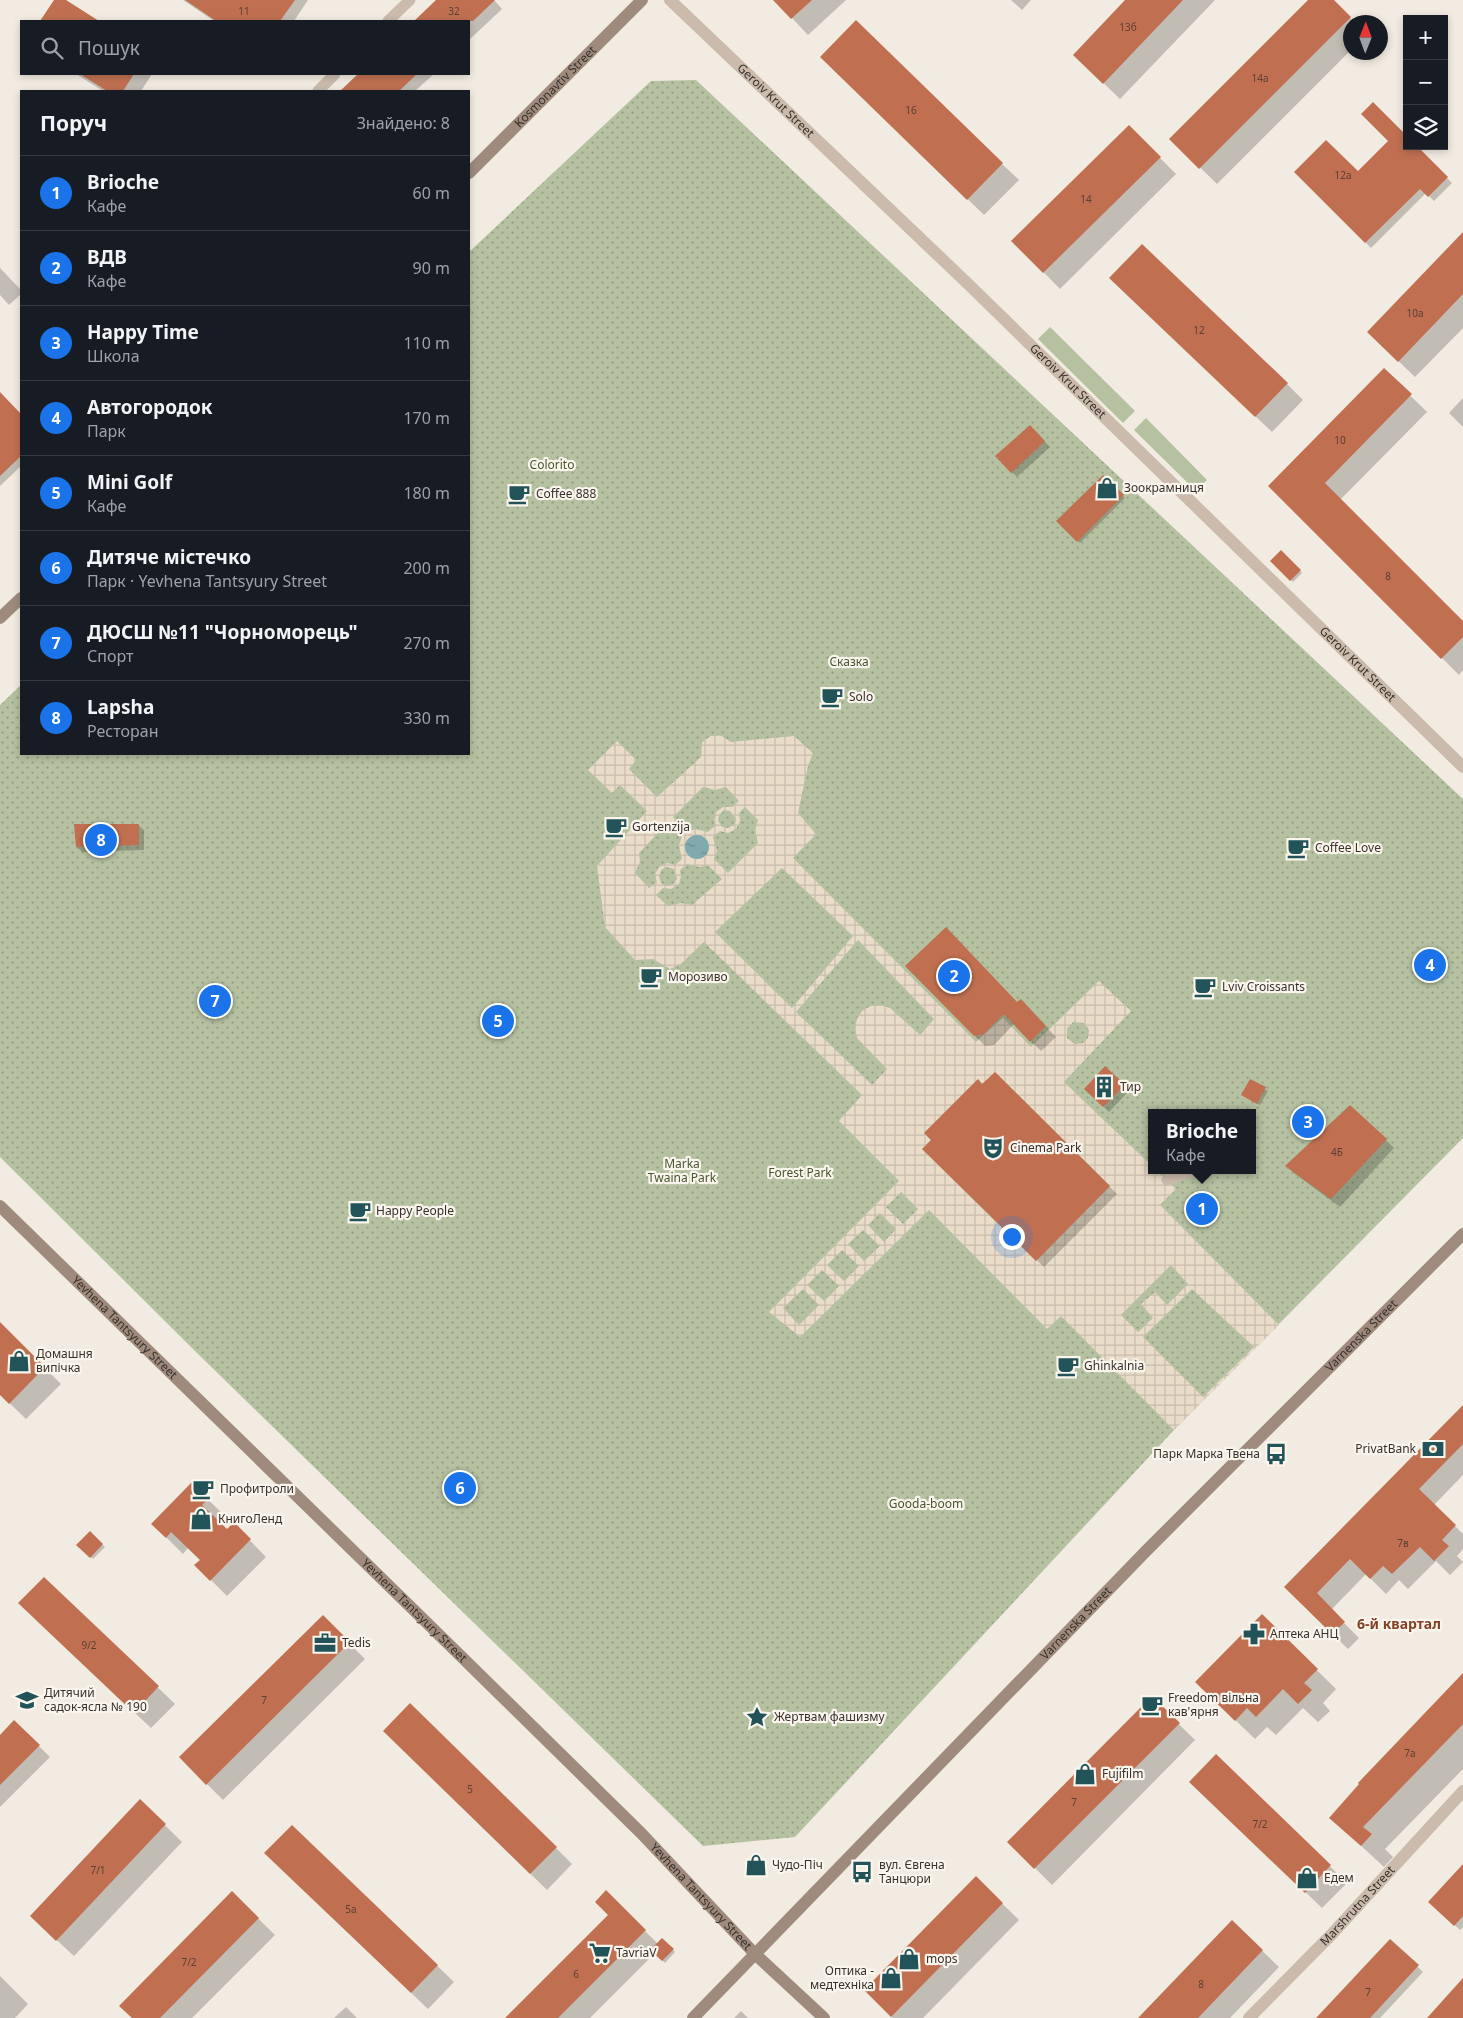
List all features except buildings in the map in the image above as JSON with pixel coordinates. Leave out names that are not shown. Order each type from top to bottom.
[{"type":"street","name":"Kosmonavtiv Street","points":[[470,172],[642,0]]},
{"type":"street","name":"Geroiv Krut Street","points":[[670,0],[965,282],[1463,767]]},
{"type":"street","points":[[0,618],[20,599]]},
{"type":"street","name":"Yevhena Tantsyury Street","points":[[0,1206],[410,1606],[627,1820],[755,1954],[824,2018]]},
{"type":"street","name":"Varnenska Street","points":[[692,2018],[1147,1550],[1463,1234]]},
{"type":"street","name":"Marshrutna Street","points":[[1249,2018],[1332,1934],[1463,1791]]},
{"type":"lane","points":[[389,20],[410,0]]},
{"type":"lane","points":[[319,90],[335,75]]},
{"type":"lane","points":[[1167,1180],[1184,1174]]},
{"type":"green space","name":"Marka Twaina Park","points":[[696,80],[1463,799],[1463,1138],[1174,1430],[795,1837],[703,1846],[197,1353],[0,1157],[0,705],[20,686],[20,755],[470,755],[470,251],[651,81]]},
{"type":"green space","points":[[1050,327],[1135,411],[1123,423],[1038,339]]},
{"type":"green space","points":[[1146,418],[1207,480],[1196,491],[1134,430]]},
{"type":"shaded area","points":[[720,735],[731,742],[794,736],[813,753],[808,766],[798,813],[816,834],[793,858],[976,1042],[1003,1018],[1031,1047],[1099,981],[1131,1011],[1064,1082],[1148,1162],[1148,1174],[1160,1174],[1176,1189],[1160,1205],[1279,1325],[1174,1430],[1061,1316],[1047,1329],[929,1210],[800,1337],[769,1312],[899,1181],[839,1121],[862,1095],[704,942],[681,964],[670,969],[653,959],[635,960],[605,927],[597,866],[647,811],[620,785],[612,793],[588,770],[617,741],[636,760],[629,769],[657,797],[701,757],[702,742],[711,736]],"holes":[[[703,787],[715,790],[726,787],[739,801],[732,807],[723,807],[716,812],[715,826],[708,832],[695,829],[687,832],[673,817]],[[745,807],[758,820],[755,830],[758,843],[728,873],[714,859],[717,851],[713,837],[720,831],[728,833],[736,829],[740,821],[739,813]],[[724,810],[730,811],[736,819],[734,825],[728,828],[722,827],[718,821],[719,815]],[[667,823],[682,837],[679,845],[682,859],[675,865],[667,863],[659,867],[655,874],[657,883],[649,888],[635,873],[640,862],[639,853]],[[687,864],[700,867],[708,865],[722,879],[692,905],[681,903],[668,906],[656,895],[663,888],[671,889],[679,884],[680,870]],[[667,867],[674,869],[677,879],[673,884],[667,886],[661,883],[659,876],[661,870]],[[782,868],[853,936],[792,1008],[715,932]],[[858,940],[934,1019],[920,1035],[890,1008],[880,1005],[871,1006],[862,1011],[857,1019],[855,1028],[857,1038],[887,1069],[872,1085],[796,1012]],[[1073,1022],[1084,1023],[1089,1030],[1088,1038],[1083,1043],[1075,1044],[1067,1038],[1067,1029]],[[995,1072],[1110,1186],[1036,1261],[922,1149],[931,1140],[924,1133],[977,1080],[983,1084]],[[901,1192],[918,1209],[903,1224],[886,1207]],[[880,1213],[896,1229],[884,1242],[868,1225]],[[863,1230],[880,1246],[864,1261],[848,1244]],[[842,1250],[859,1266],[844,1281],[827,1265]],[[1171,1265],[1188,1284],[1167,1305],[1155,1292],[1141,1304],[1153,1318],[1138,1332],[1121,1315]],[[822,1270],[839,1286],[824,1301],[807,1285]],[[803,1289],[819,1305],[799,1325],[783,1308]],[[1192,1289],[1254,1347],[1203,1397],[1143,1337]]]},
{"type":"water","points":[[697,835],[702,836],[708,842],[708,852],[702,858],[697,859],[692,858],[686,852],[685,847],[686,842],[692,836]]},
{"type":"place","name":"Зоокрамниця","points":[[1107,488]]},
{"type":"place","name":"Coffee 888","points":[[519,494]]},
{"type":"place","name":"Solo","points":[[832,697]]},
{"type":"place","name":"Gortenzija","points":[[616,827]]},
{"type":"place","name":"Lapsha","points":[[101,840]]},
{"type":"place","name":"Coffee Love","points":[[1298,848]]},
{"type":"place","name":"Автогородок","points":[[1430,965]]},
{"type":"place","name":"ВДВ","points":[[954,976]]},
{"type":"place","name":"Морозиво","points":[[651,977]]},
{"type":"place","name":"Lviv Croissants","points":[[1205,987]]},
{"type":"place","name":"ДЮСШ №11 \"Чорноморець\"","points":[[215,1001]]},
{"type":"place","name":"Mini Golf","points":[[498,1021]]},
{"type":"place","name":"Тир","points":[[1104,1087]]},
{"type":"place","name":"Happy Time","points":[[1308,1122]]},
{"type":"place","name":"Cinema Park","points":[[993,1148]]},
{"type":"place","name":"Brioche","points":[[1202,1209]]},
{"type":"place","name":"Happy People","points":[[360,1211]]},
{"type":"place","name":"Домашня випічка","points":[[19,1361]]},
{"type":"place","name":"Ghinkalnia","points":[[1068,1366]]},
{"type":"place","name":"PrivatBank","points":[[1433,1449]]},
{"type":"place","name":"Парк Марка Твена","points":[[1276,1454]]},
{"type":"place","name":"Дитяче містечко","points":[[460,1488]]},
{"type":"place","name":"Профитроли","points":[[203,1489]]},
{"type":"place","name":"КнигоЛенд","points":[[201,1519]]},
{"type":"place","name":"Аптека АНЦ","points":[[1254,1634]]},
{"type":"place","name":"Tedis","points":[[325,1643]]},
{"type":"place","name":"Дитячий садок-ясла № 190","points":[[27,1700]]},
{"type":"place","name":"Freedom вільна кав'ярня","points":[[1152,1705]]},
{"type":"place","name":"Жертвам фашизму","points":[[757,1717]]},
{"type":"place","name":"Fujifilm","points":[[1085,1774]]},
{"type":"place","name":"Чудо-Піч","points":[[756,1865]]},
{"type":"place","name":"вул. Євгена Танцюри","points":[[862,1872]]},
{"type":"place","name":"Едем","points":[[1307,1878]]},
{"type":"place","name":"TavriaV","points":[[600,1953]]},
{"type":"place","name":"mops","points":[[909,1959]]},
{"type":"place","name":"Оптика - медтехніка","points":[[891,1978]]},
{"type":"district","name":"6-й квартал","points":[[1399,1624]]},
{"type":"park label","name":"Colorito","points":[[552,465]]},
{"type":"park label","name":"Сказка","points":[[849,662]]},
{"type":"park label","name":"Forest Park","points":[[800,1173]]},
{"type":"park label","name":"Gooda-boom","points":[[926,1504]]}]
